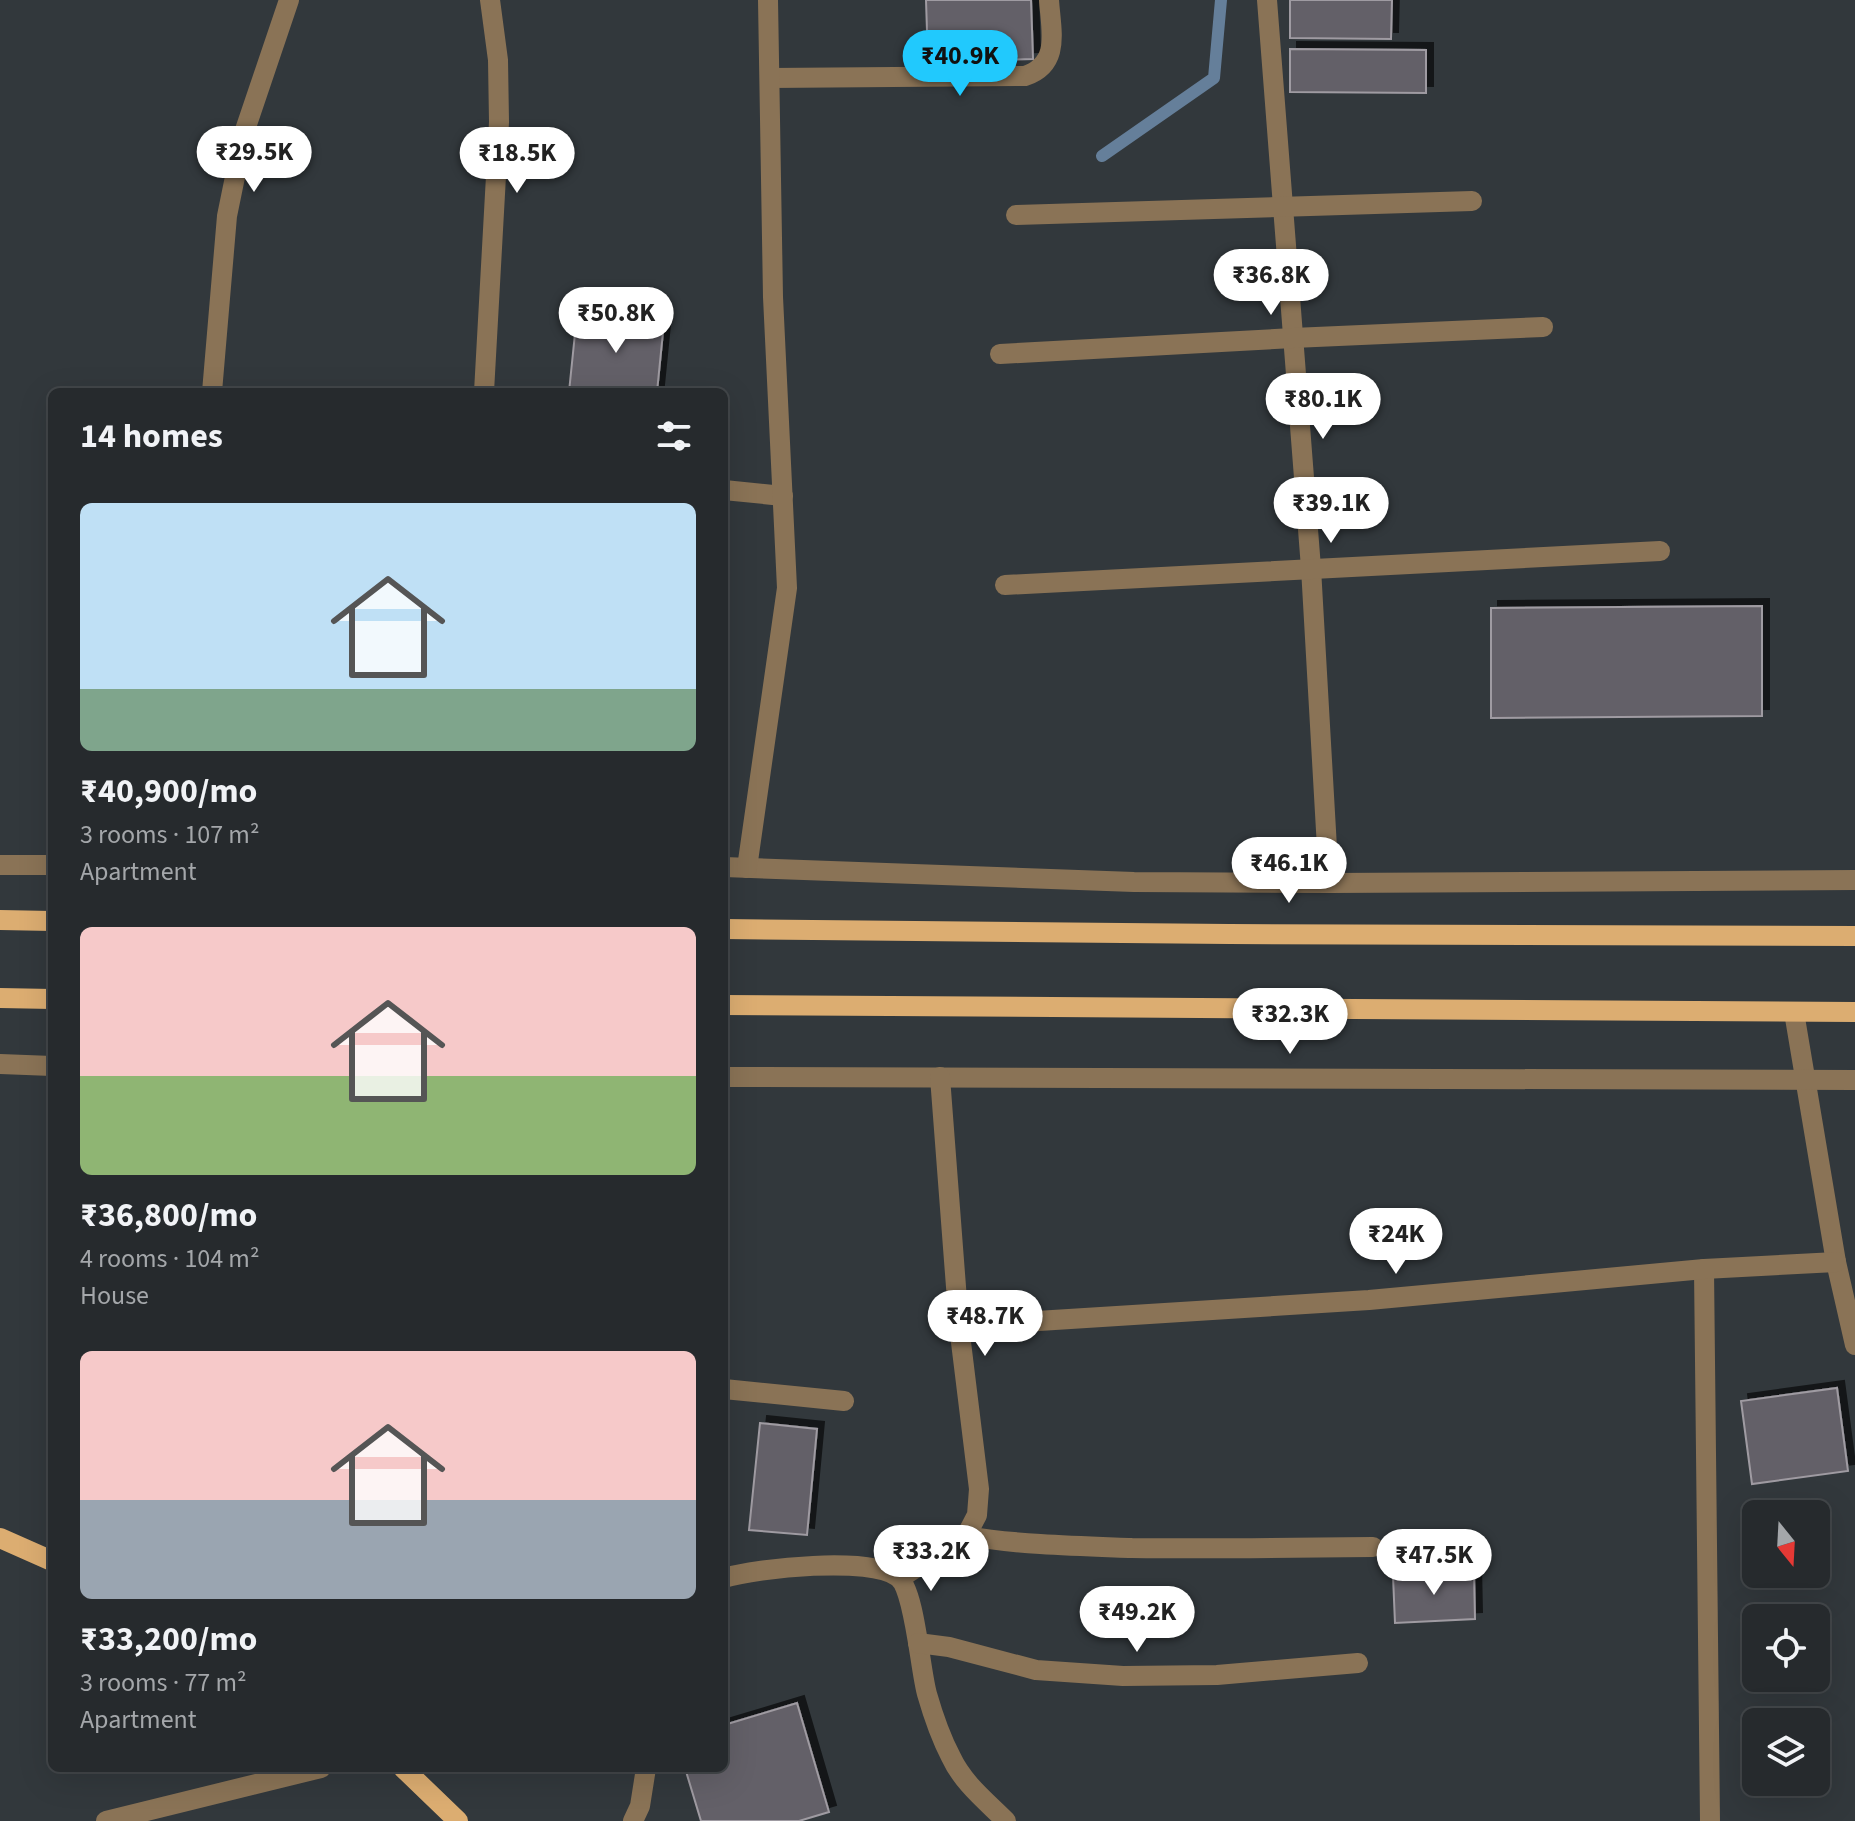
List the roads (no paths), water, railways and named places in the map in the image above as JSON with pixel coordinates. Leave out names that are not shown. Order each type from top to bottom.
[{"type":"main road","points":[[0,920],[48,921]]},
{"type":"main road","points":[[728,929],[1855,936]]},
{"type":"main road","points":[[0,998],[48,999]]},
{"type":"main road","points":[[728,1005],[1855,1012]]},
{"type":"main road","points":[[0,1538],[48,1559]]},
{"type":"main road","points":[[407,1772],[458,1821]]},
{"type":"street","points":[[212,388],[227,216],[244,133],[289,0]]},
{"type":"street","points":[[484,388],[499,122],[498,60],[490,0]]},
{"type":"street","points":[[747,868],[787,588],[773,297],[768,0]]},
{"type":"street","points":[[770,78],[1025,76],[1039,71],[1050,57],[1049,0]]},
{"type":"street","points":[[1267,0],[1311,568],[1329,883]]},
{"type":"street","points":[[1016,215],[1472,201]]},
{"type":"street","points":[[1000,354],[1543,327]]},
{"type":"street","points":[[728,490],[783,496]]},
{"type":"street","points":[[1005,585],[1660,551]]},
{"type":"street","points":[[0,865],[48,865]]},
{"type":"street","points":[[728,867],[1134,882],[1855,880]]},
{"type":"street","points":[[1794,1012],[1836,1262],[1855,1345]]},
{"type":"street","points":[[0,1064],[48,1066]]},
{"type":"street","points":[[728,1077],[1855,1080]]},
{"type":"street","points":[[900,1578],[966,1536],[977,1515],[979,1489],[959,1326],[940,1077]]},
{"type":"street","points":[[959,1326],[1369,1300],[1704,1269],[1836,1262]]},
{"type":"street","points":[[1704,1269],[1710,1821]]},
{"type":"street","points":[[728,1389],[844,1401]]},
{"type":"street","points":[[966,1536],[1018,1545],[1195,1549],[1373,1547]]},
{"type":"street","points":[[728,1577],[789,1565],[878,1568],[900,1578],[908,1595],[927,1694],[951,1758],[966,1782],[1006,1821]]},
{"type":"street","points":[[918,1643],[962,1650],[1036,1670],[1123,1676],[1217,1675],[1358,1663]]},
{"type":"street","points":[[106,1821],[305,1772]]},
{"type":"street","points":[[633,1821],[640,1806],[645,1772]]},
{"type":"waterway","points":[[1102,156],[1214,78],[1221,0]]}]
